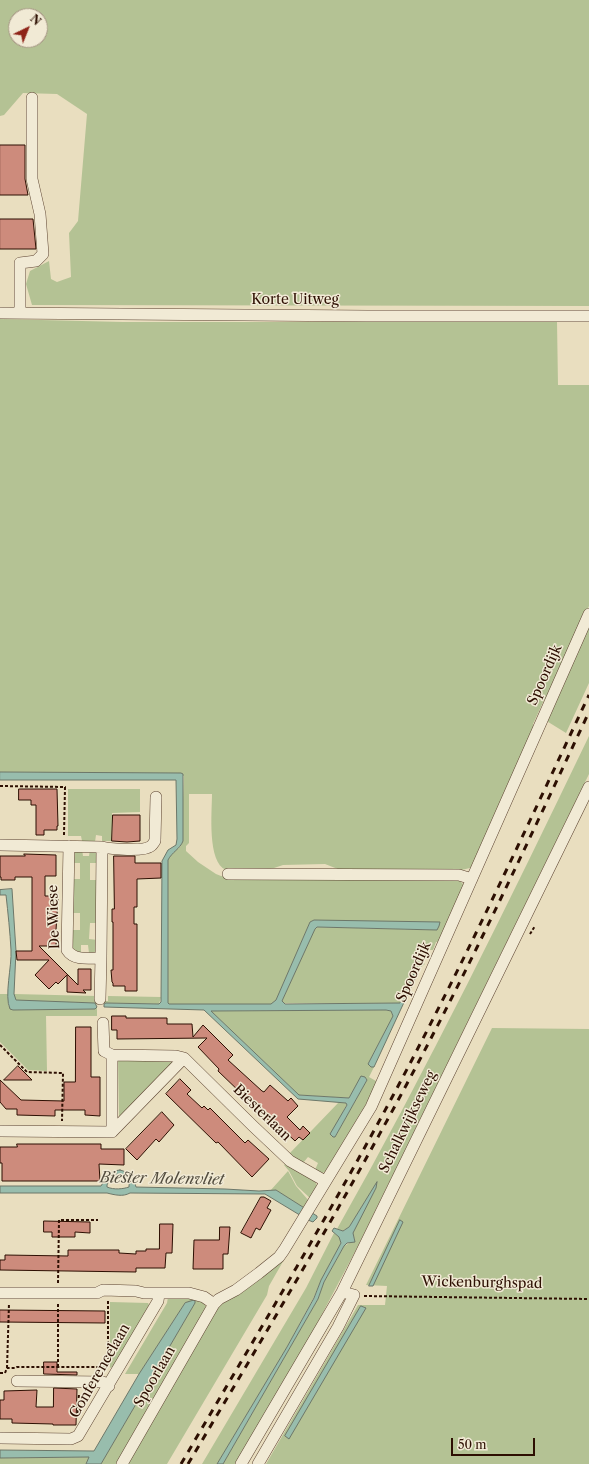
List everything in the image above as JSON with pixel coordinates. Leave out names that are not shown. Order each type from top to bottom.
[{"type":"street","points":[[20,313],[20,263],[36,261],[43,254],[40,214],[32,179],[32,98]]},
{"type":"street","name":"Korte Uitweg","points":[[0,313],[589,316]]},
{"type":"street","name":"Spoordijk","points":[[214,1304],[218,1299],[236,1290],[279,1257],[371,1107],[589,614]]},
{"type":"street","name":"Schalkwijkseweg","points":[[241,1464],[342,1292],[589,787]]},
{"type":"street","points":[[0,845],[145,849],[151,846],[155,841],[156,797]]},
{"type":"street","name":"De Wiese","points":[[66,846],[67,950],[70,955],[75,958],[101,958]]},
{"type":"street","points":[[100,999],[102,847]]},
{"type":"street","points":[[228,874],[459,875],[472,879]]},
{"type":"street","points":[[103,1023],[104,1051],[112,1055],[176,1056],[184,1058]]},
{"type":"street","points":[[112,1055],[112,1132]]},
{"type":"street","points":[[0,1131],[112,1132],[184,1058]]},
{"type":"street","name":"Biesterlaan","points":[[184,1058],[290,1161],[325,1181]]},
{"type":"street","points":[[5,1293],[97,1293],[103,1290],[136,1291],[159,1294],[189,1293],[204,1297],[214,1304]]},
{"type":"street","points":[[258,1464],[338,1327],[354,1295],[342,1292]]},
{"type":"street","name":"Conferencelaan","points":[[0,1438],[71,1439],[78,1436],[158,1301],[159,1294]]},
{"type":"street","name":"Spoorlaan","points":[[122,1464],[214,1304]]},
{"type":"street","points":[[16,1381],[103,1382],[109,1386]]},
{"type":"path","points":[[0,786],[65,787],[66,846]]},
{"type":"path","points":[[0,1045],[27,1072],[63,1073],[62,1132]]},
{"type":"path","points":[[58,1367],[59,1220],[98,1220]]},
{"type":"path","points":[[8,1368],[107,1366],[108,1290]]},
{"type":"path","points":[[0,1373],[5,1373],[8,1368],[5,1293]]},
{"type":"path","name":"Wickenburghspad","points":[[375,1297],[589,1299]]},
{"type":"path","points":[[78,1413],[79,1382]]},
{"type":"shaded area","points":[[0,0],[589,0],[589,306],[32,305],[26,284],[30,271],[49,261],[51,279],[57,282],[71,277],[69,233],[78,221],[87,114],[57,94],[23,93],[4,115],[0,116]]},
{"type":"shaded area","points":[[0,319],[123,322],[557,322],[558,385],[589,385],[589,606],[548,698],[544,700],[533,724],[535,729],[475,863],[470,868],[457,871],[343,871],[325,864],[283,865],[265,871],[226,870],[220,865],[213,847],[211,824],[212,794],[189,794],[189,843],[186,846],[186,851],[198,862],[221,876],[235,878],[459,880],[465,886],[441,941],[436,942],[433,950],[428,950],[422,962],[425,964],[420,968],[417,967],[400,1003],[283,1003],[282,1001],[315,928],[317,927],[436,930],[314,920],[310,922],[276,1001],[271,1005],[169,1004],[168,860],[173,852],[181,846],[184,776],[0,772]]},
{"type":"shaded area","points":[[589,620],[589,683],[566,733],[545,720]]},
{"type":"shaded area","points":[[589,736],[589,774],[359,1244],[301,1354],[237,1464],[223,1464],[318,1299],[324,1282],[344,1246],[355,1240],[352,1233],[376,1188],[376,1184],[349,1227],[342,1231],[337,1229],[436,1046]]},
{"type":"shaded area","points":[[0,772],[183,774],[183,841],[168,860],[169,1004],[271,1004],[276,1000],[310,922],[314,920],[440,922],[437,930],[317,927],[282,1001],[285,1004],[400,1003],[417,967],[420,968],[374,1067],[371,1067],[368,1064],[393,1016],[391,1011],[211,1011],[299,1095],[349,1098],[361,1076],[365,1077],[367,1080],[335,1137],[330,1134],[347,1105],[346,1103],[298,1099],[204,1010],[104,1007],[104,1004],[106,1003],[159,1004],[161,1002],[162,861],[168,850],[176,845],[176,780],[0,780]]},
{"type":"shaded area","points":[[68,789],[140,789],[140,812],[112,813],[112,841],[102,841],[102,836],[96,835],[95,842],[82,841],[81,836],[68,836]]},
{"type":"shaded area","points":[[82,849],[83,856],[89,856],[90,849],[95,851],[98,858],[98,863],[90,863],[90,880],[98,880],[98,923],[90,923],[89,939],[98,940],[96,951],[93,953],[89,953],[88,945],[81,945],[81,953],[72,947],[72,930],[80,930],[80,913],[72,913],[72,879],[80,879],[80,863],[72,863],[74,853]]},
{"type":"shaded area","points":[[12,889],[16,951],[14,994],[16,1000],[95,1003],[97,1007],[95,1009],[10,1009],[8,1003],[8,989],[11,957],[10,929],[6,895],[0,895],[0,890]]},
{"type":"shaded area","points":[[0,994],[8,994],[8,1005],[13,1010],[95,1009],[97,1007],[97,1016],[46,1016],[47,1071],[28,1070],[0,1042]]},
{"type":"shaded area","points":[[14,994],[96,996],[97,1005],[95,1003],[18,1001],[14,998]]},
{"type":"shaded area","points":[[108,996],[161,997],[159,1004],[104,1004],[104,1001],[108,1001]]},
{"type":"shaded area","points":[[211,1011],[391,1011],[393,1016],[368,1064],[371,1067],[374,1067],[369,1077],[376,1081],[377,1084],[325,1172],[322,1173],[315,1170],[318,1163],[308,1157],[303,1163],[289,1154],[339,1102],[346,1103],[347,1104],[331,1136],[335,1137],[367,1080],[365,1077],[361,1077],[349,1098],[299,1095]]},
{"type":"shaded area","points":[[492,1028],[589,1029],[589,1464],[266,1464],[358,1305],[385,1305],[387,1286],[366,1285]]},
{"type":"shaded area","points":[[118,1059],[173,1061],[171,1066],[119,1118]]},
{"type":"shaded area","points":[[287,1162],[315,1181],[317,1186],[311,1199],[297,1186],[284,1165]]},
{"type":"shaded area","points":[[120,1170],[128,1174],[134,1181],[136,1187],[259,1191],[276,1190],[317,1216],[317,1218],[313,1222],[308,1220],[265,1194],[130,1193],[116,1195],[107,1193],[0,1193],[0,1186],[101,1186],[108,1175]],"holes":[[[116,1174],[128,1179],[129,1187],[118,1189],[107,1187],[110,1178]]]},
{"type":"shaded area","points":[[288,1171],[296,1186],[309,1201],[304,1208],[276,1190],[270,1191]]},
{"type":"shaded area","points":[[377,1182],[376,1188],[353,1233],[355,1242],[347,1243],[344,1246],[324,1282],[318,1299],[223,1464],[217,1464],[287,1347],[314,1298],[321,1280],[341,1243],[339,1237],[332,1231],[334,1228],[343,1231],[349,1227]]},
{"type":"shaded area","points":[[400,1220],[403,1222],[373,1286],[369,1286]]},
{"type":"shaded area","points":[[334,1233],[339,1237],[341,1243],[287,1347],[217,1464],[202,1464],[306,1288]]},
{"type":"shaded area","points":[[297,1237],[269,1286],[267,1295],[167,1464],[125,1464],[218,1306]]},
{"type":"shaded area","points":[[168,1297],[196,1298],[205,1305],[207,1310],[118,1464],[101,1464],[195,1303],[185,1303],[139,1374],[125,1374],[167,1303]]},
{"type":"shaded area","points":[[195,1300],[195,1303],[101,1464],[86,1464],[89,1457],[0,1458],[0,1450],[94,1451],[139,1374],[185,1303]]},
{"type":"shaded area","points":[[110,1302],[148,1303],[149,1305],[114,1366],[110,1368]]},
{"type":"shaded area","points":[[361,1306],[366,1308],[289,1439],[285,1436]]},
{"type":"shaded area","points":[[90,1457],[86,1464],[0,1464],[0,1458]]},
{"type":"building","points":[[0,145],[25,145],[25,179],[28,195],[0,195]]},
{"type":"building","points":[[0,219],[33,219],[36,249],[0,249]]},
{"type":"building","points":[[19,789],[57,789],[57,830],[44,830],[44,835],[36,835],[36,805],[31,805],[31,800],[19,800]]},
{"type":"building","points":[[113,815],[140,815],[140,841],[112,841]]},
{"type":"building","points":[[24,854],[56,855],[56,876],[45,876],[45,896],[56,896],[56,899],[58,899],[56,930],[58,943],[56,943],[56,946],[39,946],[78,985],[78,969],[91,969],[91,990],[83,990],[86,993],[67,992],[67,975],[58,984],[56,982],[49,989],[35,975],[49,960],[17,960],[16,951],[32,951],[32,877],[15,877],[15,880],[1,880],[0,856],[25,856]]},
{"type":"building","points":[[114,856],[135,856],[135,863],[161,863],[161,878],[137,879],[137,907],[134,907],[134,924],[137,924],[137,991],[125,991],[125,986],[113,986],[112,982]]},
{"type":"building","points":[[112,1016],[126,1016],[126,1018],[167,1018],[167,1024],[192,1024],[193,1037],[203,1025],[233,1055],[228,1060],[262,1091],[264,1092],[270,1085],[288,1101],[291,1098],[298,1106],[287,1117],[300,1130],[303,1126],[310,1133],[303,1140],[299,1137],[295,1141],[275,1122],[273,1124],[241,1097],[243,1095],[218,1071],[219,1069],[198,1047],[207,1038],[117,1039],[117,1030],[112,1030]]},
{"type":"building","points":[[76,1027],[91,1027],[91,1077],[100,1077],[100,1116],[85,1115],[85,1110],[55,1110],[55,1116],[17,1115],[17,1109],[6,1109],[0,1102],[0,1080],[21,1100],[64,1101],[64,1082],[75,1082]]},
{"type":"building","points":[[18,1066],[32,1080],[4,1080]]},
{"type":"building","points":[[180,1079],[191,1090],[187,1094],[202,1108],[204,1106],[208,1110],[210,1108],[245,1143],[248,1140],[269,1159],[252,1177],[218,1142],[216,1143],[166,1094]]},
{"type":"building","points":[[162,1112],[174,1125],[159,1142],[156,1139],[137,1160],[126,1149]]},
{"type":"building","points":[[17,1144],[101,1144],[101,1149],[124,1149],[124,1165],[99,1164],[100,1181],[2,1181],[0,1147],[17,1147]]},
{"type":"building","points":[[261,1197],[271,1201],[267,1208],[271,1210],[260,1230],[256,1228],[251,1238],[241,1233]]},
{"type":"building","points":[[44,1221],[90,1222],[90,1233],[75,1232],[75,1237],[52,1237],[52,1232],[44,1232]]},
{"type":"building","points":[[160,1224],[173,1224],[172,1253],[166,1253],[165,1268],[136,1268],[136,1272],[0,1270],[0,1260],[5,1260],[5,1255],[68,1256],[68,1250],[119,1250],[119,1253],[136,1254],[136,1251],[159,1249]]},
{"type":"building","points":[[220,1227],[230,1227],[228,1254],[223,1254],[223,1269],[193,1269],[194,1240],[219,1240]]},
{"type":"building","points":[[0,1310],[105,1311],[105,1323],[0,1322]]},
{"type":"building","points":[[44,1362],[57,1362],[57,1372],[77,1372],[77,1375],[44,1374]]},
{"type":"building","points":[[54,1388],[77,1389],[76,1425],[12,1423],[12,1419],[0,1419],[0,1400],[4,1400],[4,1391],[37,1390],[36,1407],[53,1407]]},
{"type":"railway","points":[[181,1464],[302,1258],[389,1103],[440,1006],[589,695]]},
{"type":"railway","points":[[188,1464],[277,1315],[391,1114],[441,1020],[527,844],[589,712]]},
{"type":"water label","name":"Biester Molenvliet","points":[[162,1179]]}]
